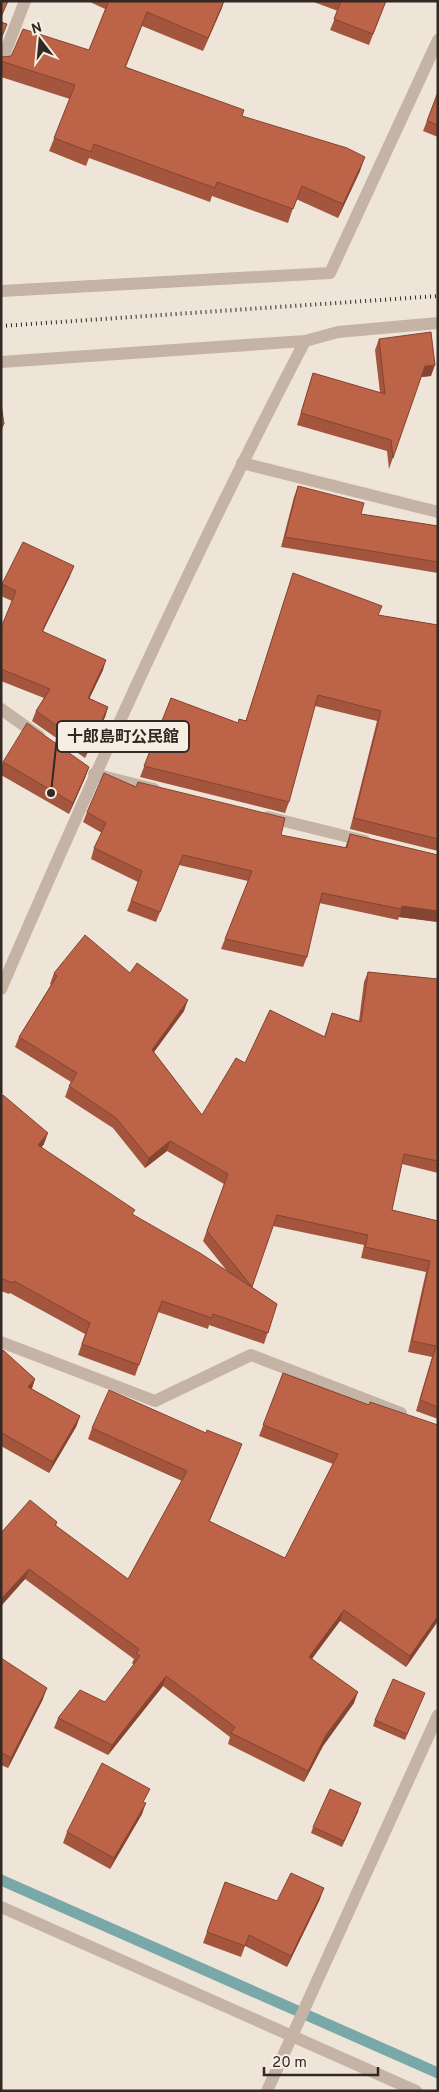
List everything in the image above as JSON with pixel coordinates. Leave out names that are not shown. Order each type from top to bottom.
[{"type":"street","points":[[1,63],[25,1]]},
{"type":"street","points":[[1,291],[330,273],[438,40]]},
{"type":"street","points":[[1,362],[306,341],[338,332],[438,323]]},
{"type":"street","points":[[1,989],[91,772],[242,463],[306,341]]},
{"type":"street","points":[[242,463],[438,512]]},
{"type":"street","points":[[1,709],[48,742]]},
{"type":"street","points":[[91,772],[169,793]]},
{"type":"street","points":[[253,814],[373,843]]},
{"type":"street","points":[[1,1342],[155,1401],[251,1355],[410,1417]]},
{"type":"street","points":[[267,2091],[438,1715]]},
{"type":"street","points":[[1,1907],[416,2091]]},
{"type":"building","points":[[1,1],[8,1],[1,17]]},
{"type":"building","points":[[109,1],[224,1],[208,38],[147,12],[125,67],[244,110],[242,116],[347,148],[365,157],[343,204],[302,186],[293,209],[217,182],[215,188],[94,144],[91,152],[54,138],[75,85],[1,61],[1,55],[4,57],[11,56],[23,29],[89,50]]},
{"type":"building","points":[[341,1],[386,1],[373,34],[334,19]]},
{"type":"building","points":[[1,22],[7,24],[1,39]]},
{"type":"building","points":[[438,92],[438,125],[427,121]]},
{"type":"building","points":[[431,332],[435,365],[425,366],[393,458],[391,440],[301,413],[313,373],[385,394],[379,339]]},
{"type":"building","points":[[1,404],[4,424],[1,425]]},
{"type":"building","points":[[298,486],[364,503],[361,514],[438,526],[438,562],[285,537]]},
{"type":"building","points":[[23,542],[74,566],[42,631],[106,660],[88,698],[108,707],[89,748],[36,711],[50,689],[1,669],[1,628],[16,591],[2,584]]},
{"type":"building","points":[[293,573],[382,606],[378,615],[438,625],[438,839],[354,818],[381,711],[318,695],[289,802],[144,766],[171,698],[238,723],[239,719],[246,721]]},
{"type":"building","points":[[27,723],[89,767],[73,803],[3,762]]},
{"type":"building","points":[[104,773],[136,787],[138,782],[285,818],[281,835],[347,848],[350,834],[438,855],[438,911],[402,906],[401,909],[322,893],[307,957],[225,939],[252,871],[183,855],[160,912],[131,901],[142,871],[94,848],[106,823],[87,812]]},
{"type":"building","points":[[85,935],[130,973],[137,963],[188,1000],[152,1050],[202,1115],[236,1058],[245,1063],[270,1010],[325,1037],[332,1013],[361,1022],[368,972],[438,979],[438,1161],[404,1154],[392,1210],[438,1221],[438,1407],[420,1400],[436,1346],[412,1341],[430,1261],[365,1247],[368,1235],[277,1215],[252,1287],[207,1231],[228,1174],[170,1141],[149,1158],[116,1118],[69,1086],[77,1073],[19,1037],[57,976],[54,973]]},
{"type":"building","points":[[3,1095],[48,1133],[38,1145],[135,1210],[132,1214],[200,1253],[277,1304],[268,1333],[213,1314],[212,1318],[162,1301],[139,1365],[82,1344],[90,1323],[14,1281],[13,1283],[1,1278],[1,1098]]},
{"type":"building","points":[[3,1350],[35,1379],[28,1387],[80,1416],[53,1462],[1,1434],[1,1352]]},
{"type":"building","points":[[283,1373],[369,1405],[370,1402],[438,1425],[438,1616],[410,1656],[344,1610],[309,1657],[358,1692],[326,1735],[308,1771],[231,1733],[235,1727],[166,1676],[112,1745],[58,1718],[80,1690],[105,1702],[140,1656],[136,1653],[139,1649],[29,1569],[1,1599],[1,1533],[30,1500],[57,1522],[55,1525],[128,1579],[187,1471],[92,1428],[109,1390],[206,1433],[207,1430],[242,1444],[209,1521],[285,1558],[338,1454],[263,1425]]},
{"type":"building","points":[[1,1658],[47,1688],[11,1758],[1,1752]]},
{"type":"building","points":[[393,1679],[425,1693],[407,1734],[375,1720]]},
{"type":"building","points":[[102,1763],[150,1789],[143,1802],[146,1803],[114,1858],[67,1832]]},
{"type":"building","points":[[330,1789],[361,1803],[344,1841],[313,1827]]},
{"type":"building","points":[[291,1873],[324,1888],[291,1956],[249,1935],[245,1946],[207,1932],[225,1882],[277,1901]]},
{"type":"waterway","points":[[1,1880],[438,2073]]},
{"type":"railway","points":[[1,326],[438,296]]},
{"type":"place","name":"十郎島町公民館","points":[[51,793]]}]
